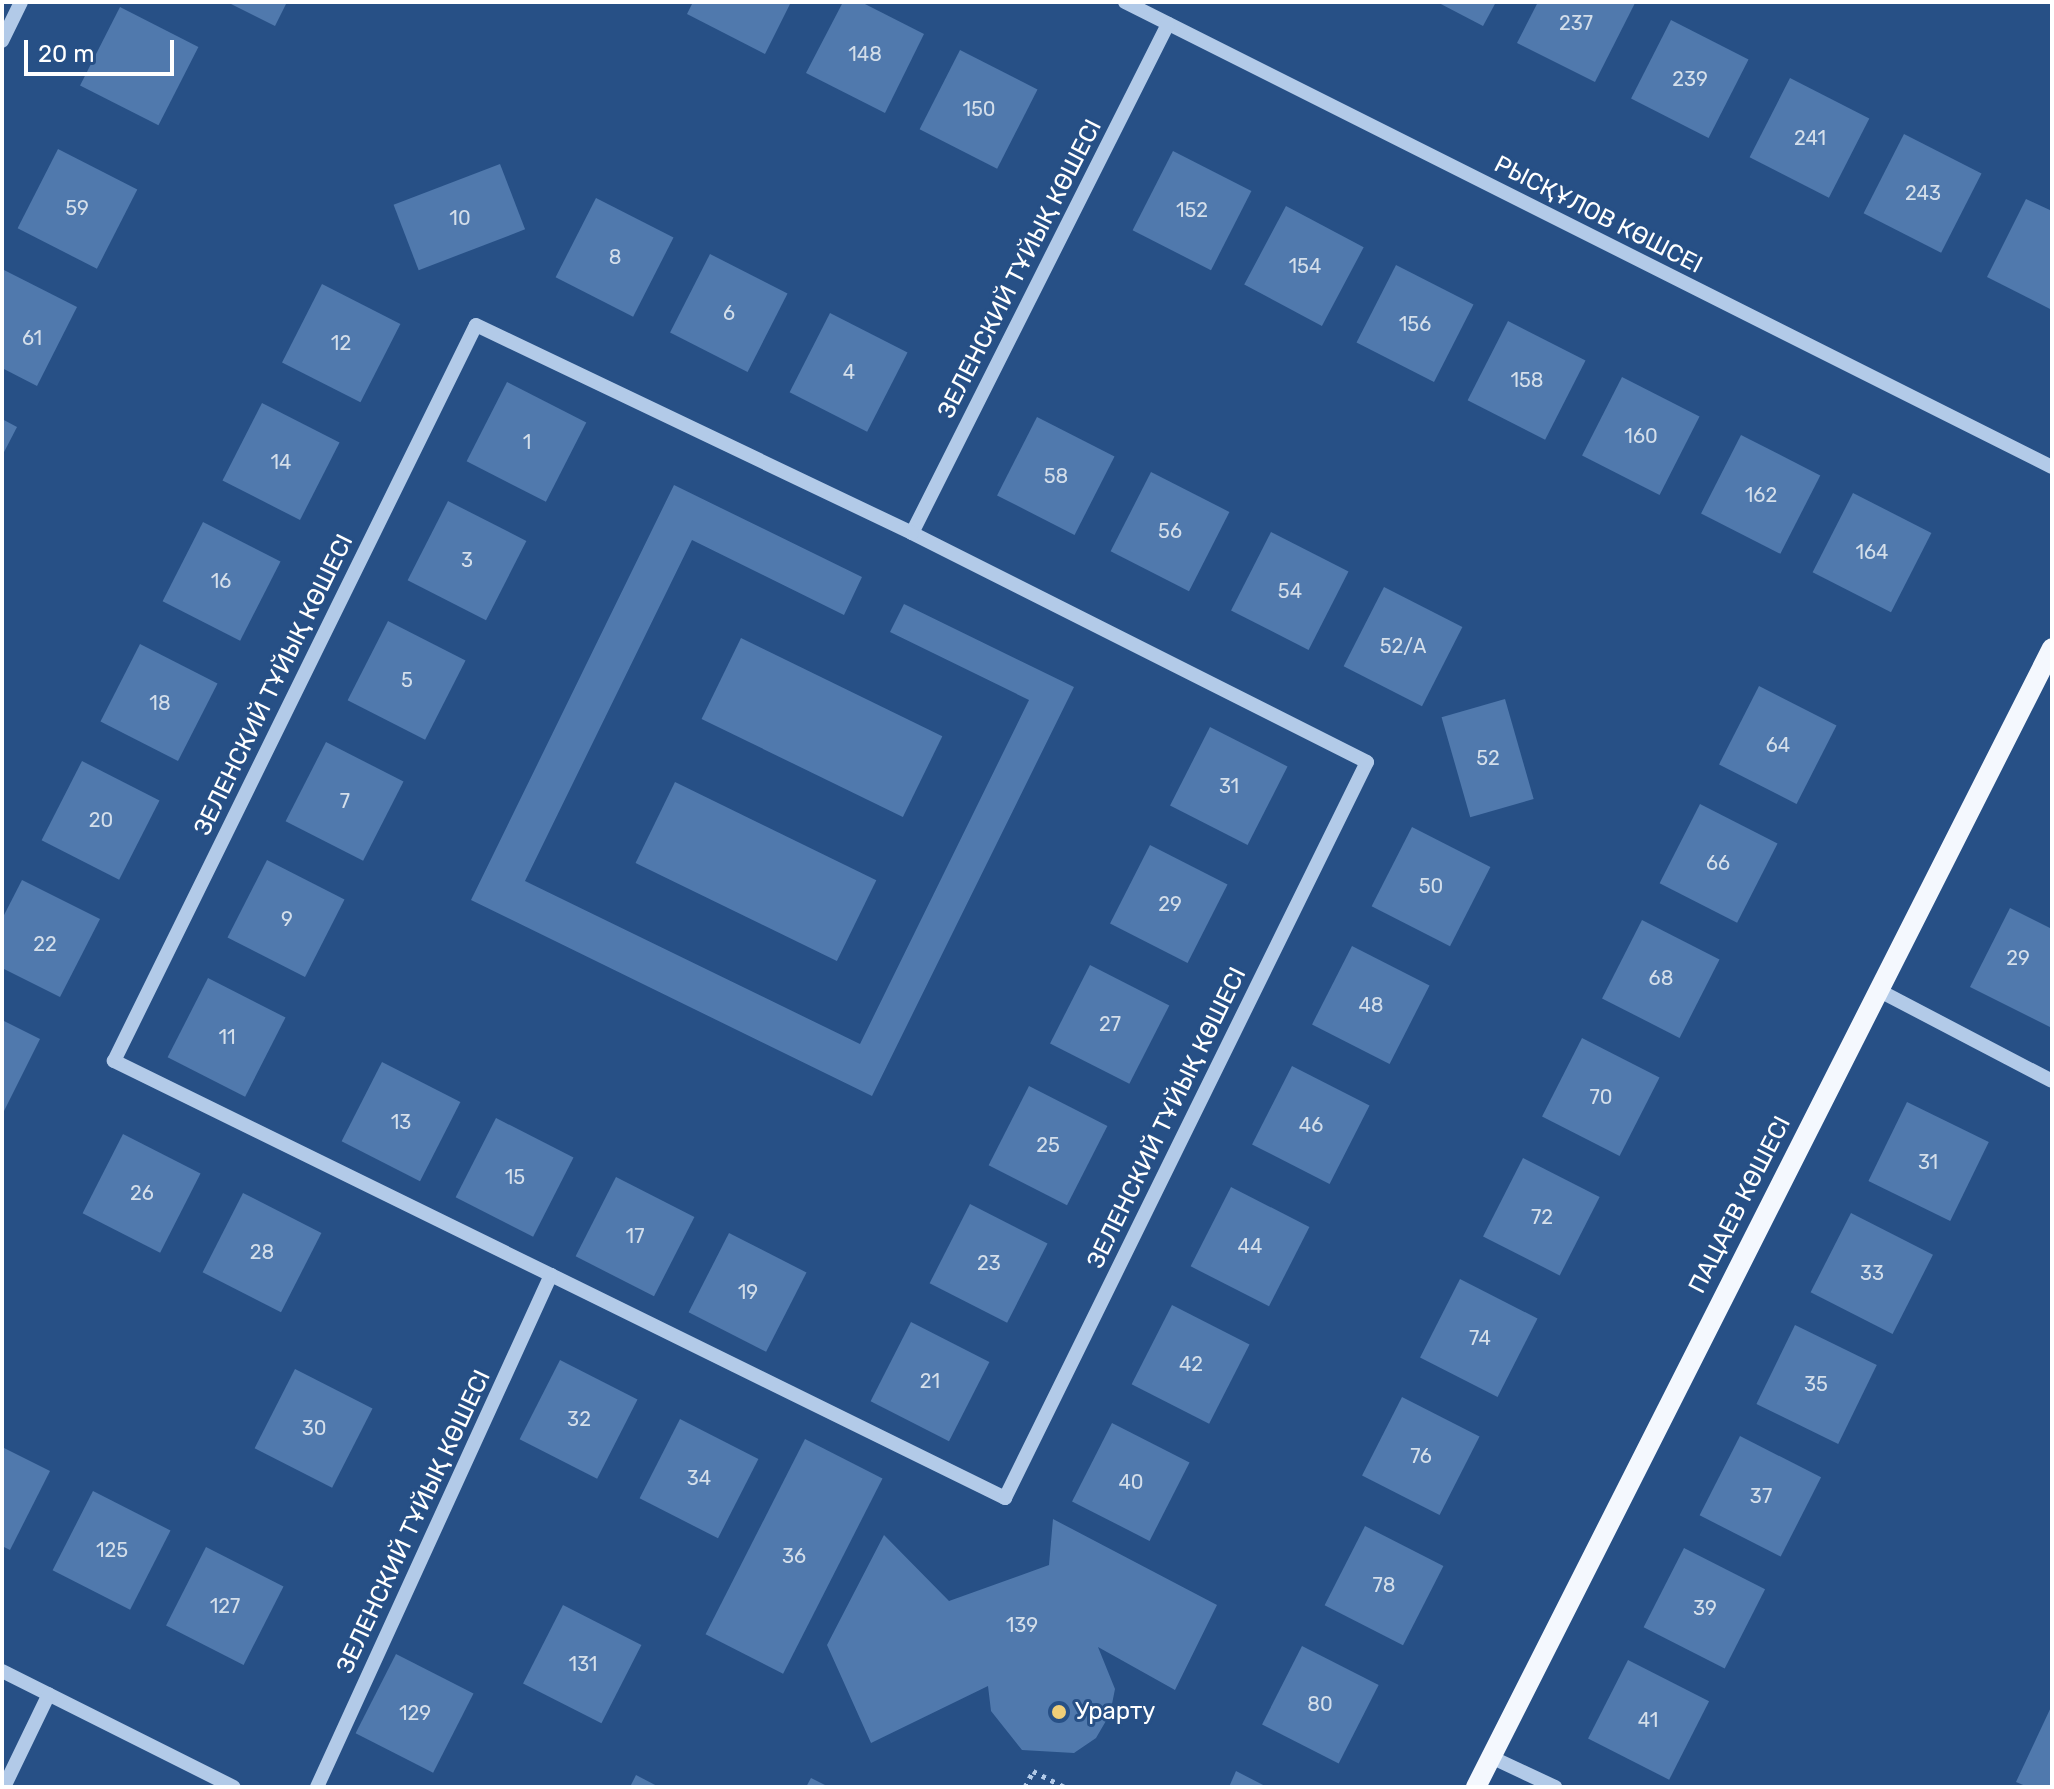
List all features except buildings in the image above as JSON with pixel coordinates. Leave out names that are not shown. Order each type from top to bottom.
[{"type":"main road","name":"ПАЦАЕВ КӨШЕСІ","points":[[1476,1787],[2052,648]]},
{"type":"street","points":[[2,41],[21,2]]},
{"type":"street","name":"РЫСҚҰЛОВ КӨШСЕІ","points":[[1125,2],[2052,467]]},
{"type":"street","name":"ЗЕЛЕНСКИЙ ТҰЙЫҚ КӨШЕСІ","points":[[912,533],[1168,24]]},
{"type":"street","name":"ЗЕЛЕНСКИЙ ТҰЙЫҚ КӨШЕСІ","points":[[476,325],[912,533],[1367,762],[1005,1498],[551,1275],[114,1061],[476,325]]},
{"type":"street","points":[[1878,990],[2052,1081]]},
{"type":"street","name":"ЗЕЛЕНСКИЙ ТҰЙЫҚ КӨШЕСІ","points":[[317,1787],[551,1275]]},
{"type":"street","points":[[2,1671],[234,1787]]},
{"type":"street","points":[[4,1787],[49,1694]]},
{"type":"street","points":[[1491,1757],[1555,1787]]},
{"type":"path","points":[[1025,1787],[1033,1771],[1065,1787]]},
{"type":"place","name":"Урарту","points":[[1059,1712]]}]
